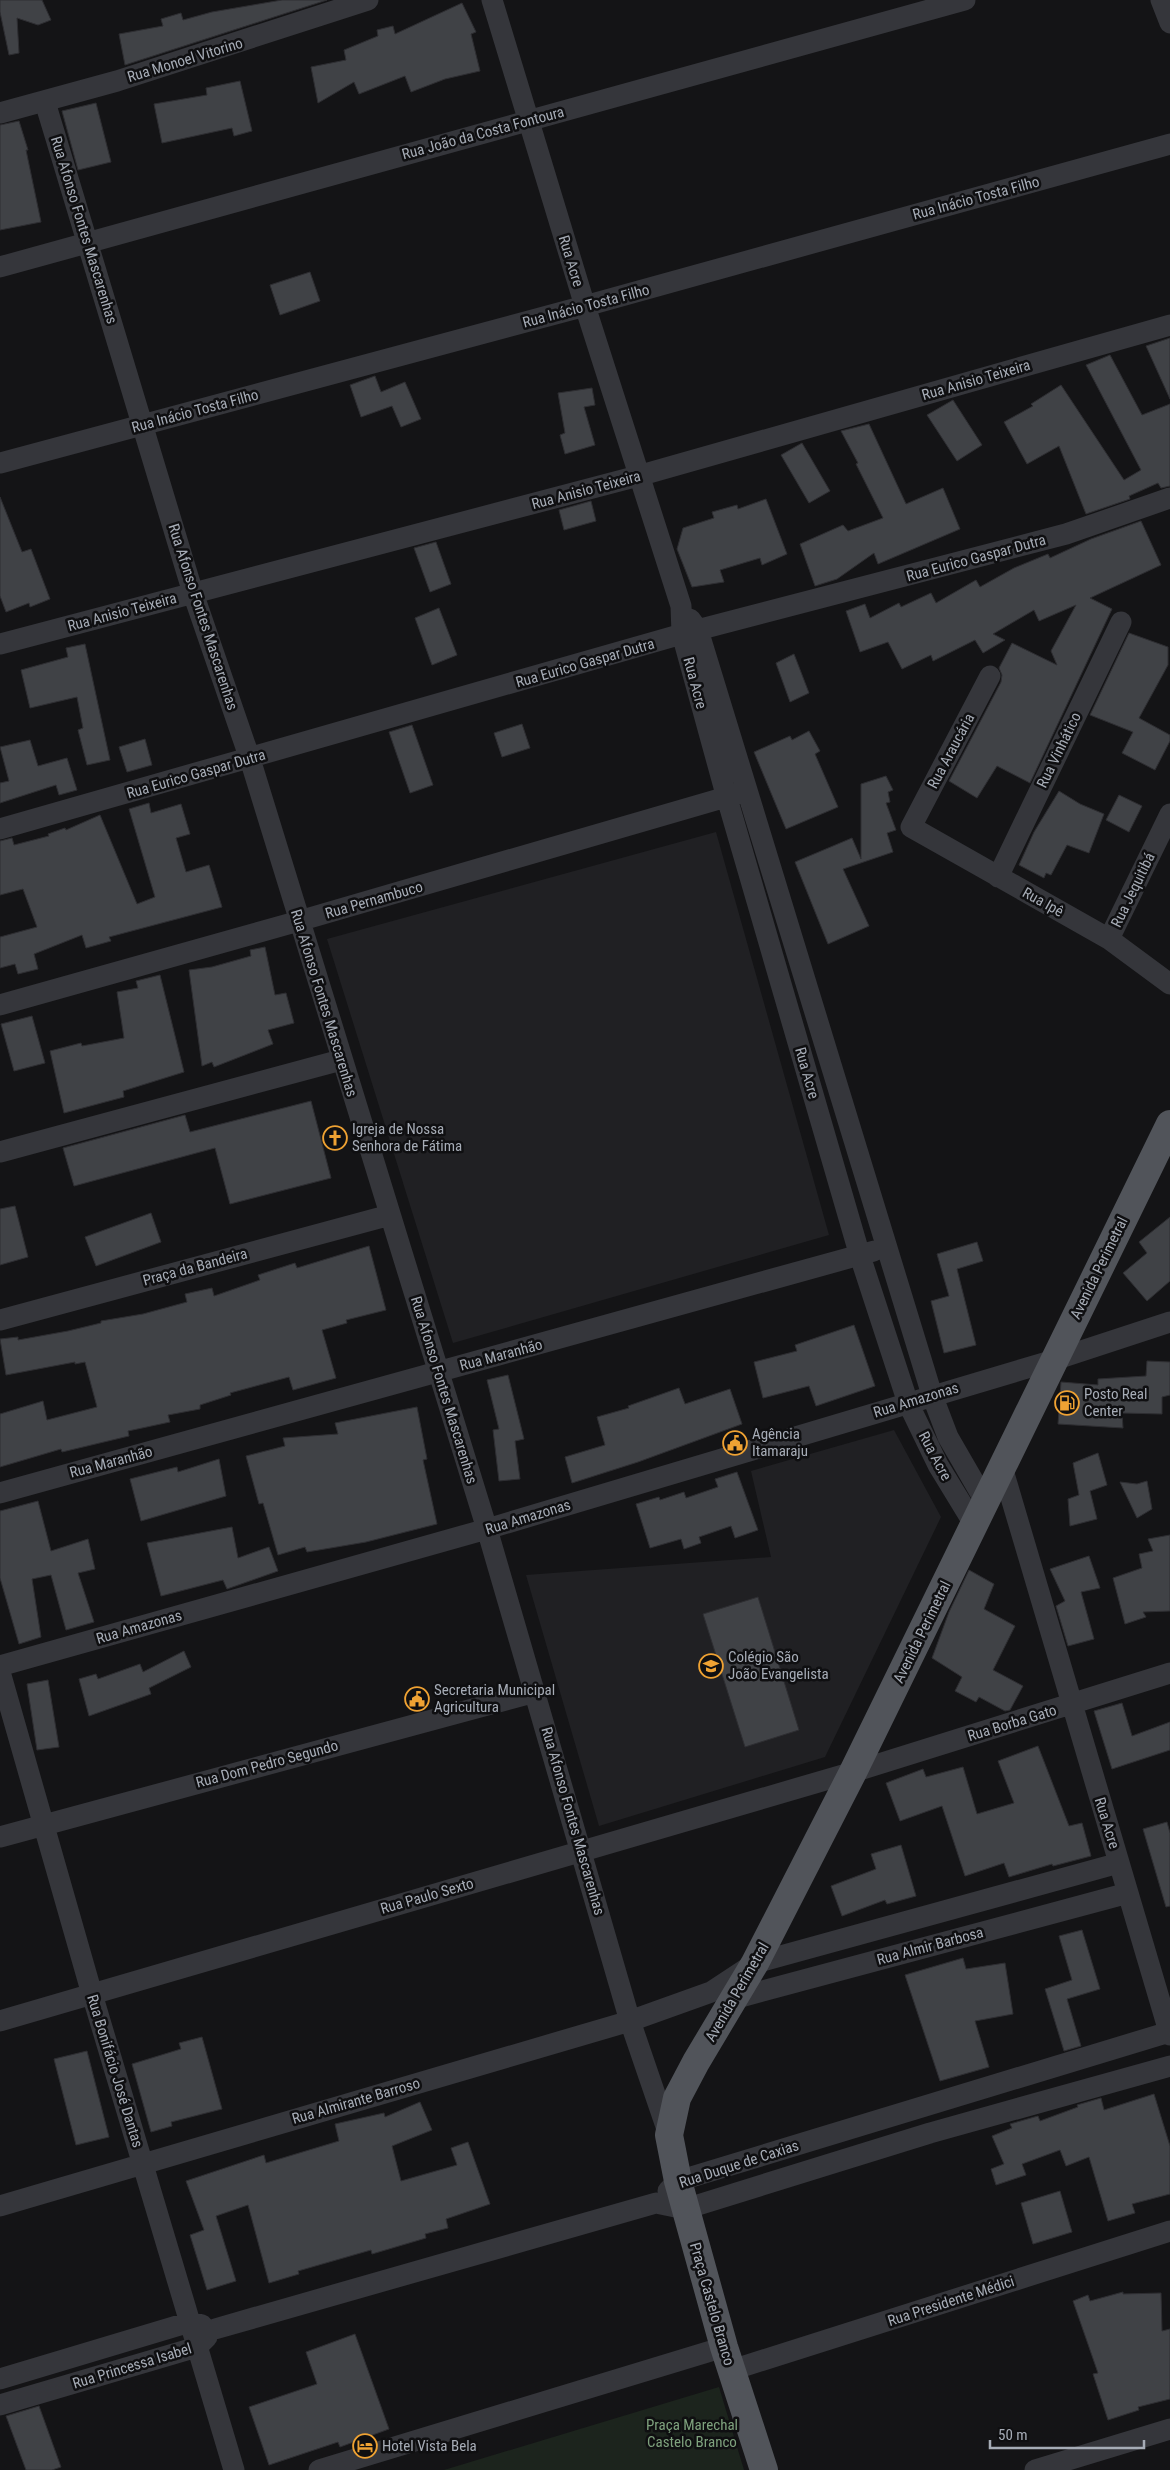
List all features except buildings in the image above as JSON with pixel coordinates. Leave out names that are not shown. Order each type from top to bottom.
[{"type":"main road","name":"Avenida Perimetral","points":[[669,2135],[677,2098],[722,1996],[755,1963],[853,1772],[1054,1360],[1160,1160],[1170,1124]]},
{"type":"main road","name":"Praça Castelo Branco","points":[[669,2135],[685,2209],[728,2359],[764,2470]]},
{"type":"street","name":"Rua Monoel Vitorino","points":[[0,113],[45,102],[204,54],[368,0]]},
{"type":"street","name":"Rua Acre","points":[[492,0],[638,476],[690,632],[748,790],[932,1395],[980,1513]]},
{"type":"street","name":"Rua João da Costa Fontoura","points":[[0,267],[965,0]]},
{"type":"street","points":[[1161,0],[1170,23]]},
{"type":"street","name":"Rua Afonso Fontes Mascarenhas","points":[[45,102],[193,593],[250,760],[487,1529],[630,2021],[669,2135]]},
{"type":"street","name":"Rua Inácio Tosta Filho","points":[[0,463],[585,306],[1170,144]]},
{"type":"street","name":"Rua Anisio Teixeira","points":[[0,644],[638,476],[1170,325]]},
{"type":"street","name":"Rua Eurico Gaspar Dutra","points":[[0,829],[250,760],[690,632],[1074,532],[1170,498]]},
{"type":"street","name":"Rua Vinhático","points":[[998,877],[1121,622]]},
{"type":"street","name":"Rua Acre","points":[[690,632],[727,798],[860,1256],[908,1403],[938,1465],[980,1513]]},
{"type":"street","name":"Rua Araucária","points":[[911,827],[990,676]]},
{"type":"street","name":"Rua Pernambuco","points":[[0,1005],[727,798],[748,790]]},
{"type":"street","name":"Rua Jequitibá","points":[[1109,939],[1170,814]]},
{"type":"street","name":"Rua Ipê","points":[[911,827],[1109,939],[1170,984]]},
{"type":"street","points":[[0,1152],[341,1060]]},
{"type":"street","name":"Praça da Bandeira","points":[[0,1320],[390,1215]]},
{"type":"street","name":"Rua Maranhão","points":[[0,1493],[886,1248]]},
{"type":"street","name":"Rua Amazonas","points":[[0,1666],[487,1529],[1054,1360],[1170,1322]]},
{"type":"street","name":"Rua Acre","points":[[1002,1467],[1170,2034]]},
{"type":"street","name":"Rua Bonifácio José Dantas","points":[[0,1672],[92,1994],[234,2470]]},
{"type":"street","name":"Rua Borba Gato","points":[[853,1772],[1170,1673]]},
{"type":"street","name":"Rua Dom Pedro Segundo","points":[[0,1837],[535,1692]]},
{"type":"street","name":"Rua Paulo Sexto","points":[[0,2021],[853,1772]]},
{"type":"street","name":"Rua Almir Barbosa","points":[[755,1963],[1119,1863]]},
{"type":"street","name":"Rua Almir Barbosa","points":[[722,1996],[1128,1894]]},
{"type":"street","name":"Rua Almirante Barroso","points":[[0,2206],[630,2021],[722,1996]]},
{"type":"street","name":"Rua Duque de Caxias","points":[[656,2203],[678,2181],[923,2105],[1170,2034]]},
{"type":"street","name":"Rua Duque de Caxias","points":[[656,2203],[685,2209],[930,2133],[1170,2066]]},
{"type":"street","points":[[923,2105],[930,2133]]},
{"type":"street","points":[[215,2328],[656,2203]]},
{"type":"street","name":"Rua Presidente Médici","points":[[728,2359],[1170,2232]]},
{"type":"street","name":"Rua Princessa Isabel","points":[[0,2379],[190,2322],[215,2328],[197,2347],[0,2405]]},
{"type":"street","points":[[319,2470],[728,2359]]},
{"type":"street","points":[[1035,2470],[1170,2430]]},
{"type":"shaded area","points":[[716,832],[829,1235],[453,1343],[327,939]]},
{"type":"shaded area","name":"Colégio São João Evangelista","points":[[894,1430],[941,1517],[825,1757],[599,1826],[526,1575],[771,1557],[751,1471]]},
{"type":"green space","name":"Praça Marechal Castelo Branco","points":[[719,2387],[744,2470],[444,2470]]},
{"type":"place","name":"Igreja de Nossa Senhora de Fátima","points":[[335,1138]]},
{"type":"place","name":"Posto Real Center","points":[[1067,1403]]},
{"type":"place","name":"Agência Itamaraju","points":[[735,1443]]},
{"type":"place","name":"Colégio São João Evangelista","points":[[711,1666]]},
{"type":"place","name":"Secretaria Municipal Agricultura","points":[[417,1699]]},
{"type":"place","name":"Hotel Vista Bela","points":[[365,2446]]}]
